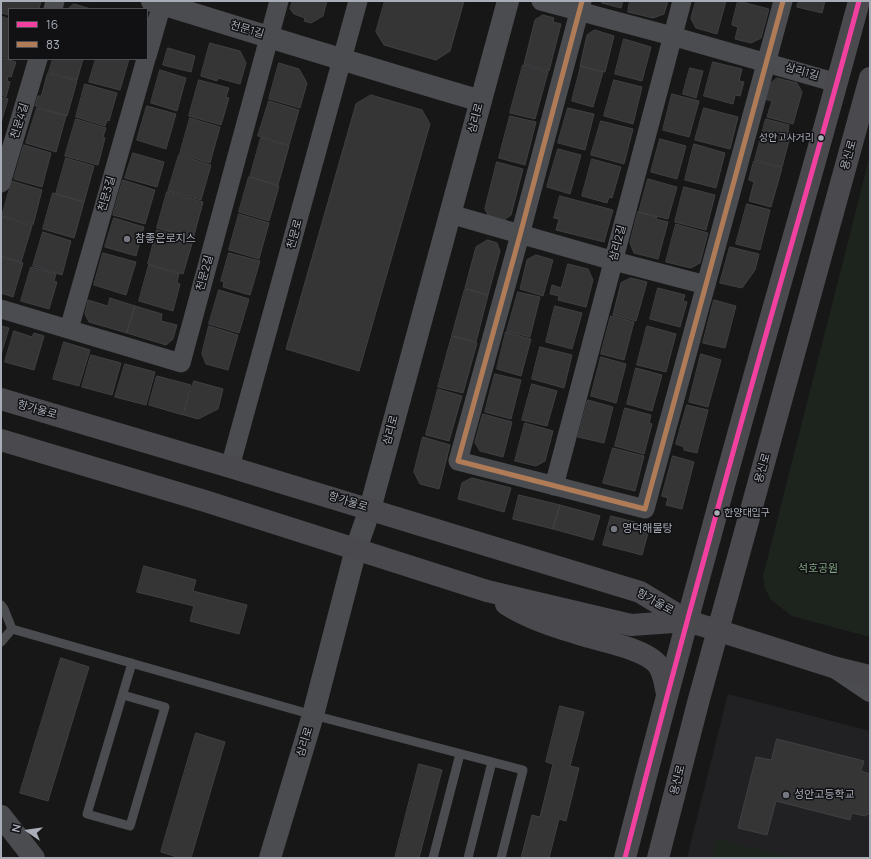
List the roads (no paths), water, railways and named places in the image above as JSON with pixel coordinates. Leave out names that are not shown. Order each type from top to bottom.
[{"type":"main road","points":[[626,858],[667,694],[859,1]]},
{"type":"main road","name":"용신로","points":[[658,858],[718,630],[867,101],[870,78]]},
{"type":"main road","name":"항가울로","points":[[1,399],[230,466],[640,592],[688,621],[833,667],[870,676]]},
{"type":"main road","name":"항가울로","points":[[1,440],[205,501],[487,591],[631,625],[688,621]]},
{"type":"main road","points":[[487,591],[511,607],[533,618],[618,645],[650,658],[658,665],[662,673],[667,694]]},
{"type":"street","name":"천문2길","points":[[1,309],[181,363],[279,1]]},
{"type":"street","name":"천문로","points":[[230,466],[358,1]]},
{"type":"street","name":"삼리로","points":[[270,858],[313,715],[356,549],[370,509],[508,1]]},
{"type":"street","name":"삼리1길","points":[[541,1],[580,6],[672,36],[837,83]]},
{"type":"street","name":"삼리2길","points":[[554,486],[682,1]]},
{"type":"street","points":[[580,6],[520,235],[458,461],[645,509],[782,1]]},
{"type":"street","name":"천문1길","points":[[157,2],[269,36],[342,61],[481,101]]},
{"type":"street","points":[[148,51],[157,2]]},
{"type":"street","name":"천문4길","points":[[1,183],[38,60]]},
{"type":"street","name":"천문3길","points":[[69,329],[146,60]]},
{"type":"street","points":[[450,214],[520,235],[706,285]]},
{"type":"street","points":[[833,667],[870,691]]},
{"type":"street","points":[[1,816],[34,858]]},
{"type":"lane","points":[[1,605],[12,629]]},
{"type":"lane","points":[[1,642],[12,629]]},
{"type":"lane","points":[[12,629],[313,715],[523,770],[501,858]]},
{"type":"lane","points":[[123,695],[165,707],[130,826],[87,814],[132,663]]},
{"type":"lane","points":[[433,858],[460,754]]},
{"type":"lane","points":[[468,858],[492,762]]},
{"type":"place","name":"성안고사거리","points":[[821,138]]},
{"type":"place","name":"참좋은로지스","points":[[127,239]]},
{"type":"place","name":"한양대입구","points":[[717,513]]},
{"type":"place","name":"영덕해물탕","points":[[614,529]]},
{"type":"place","name":"성안고등학교","points":[[786,795]]},
{"type":"park label","name":"석호공원","points":[[818,569]]}]
